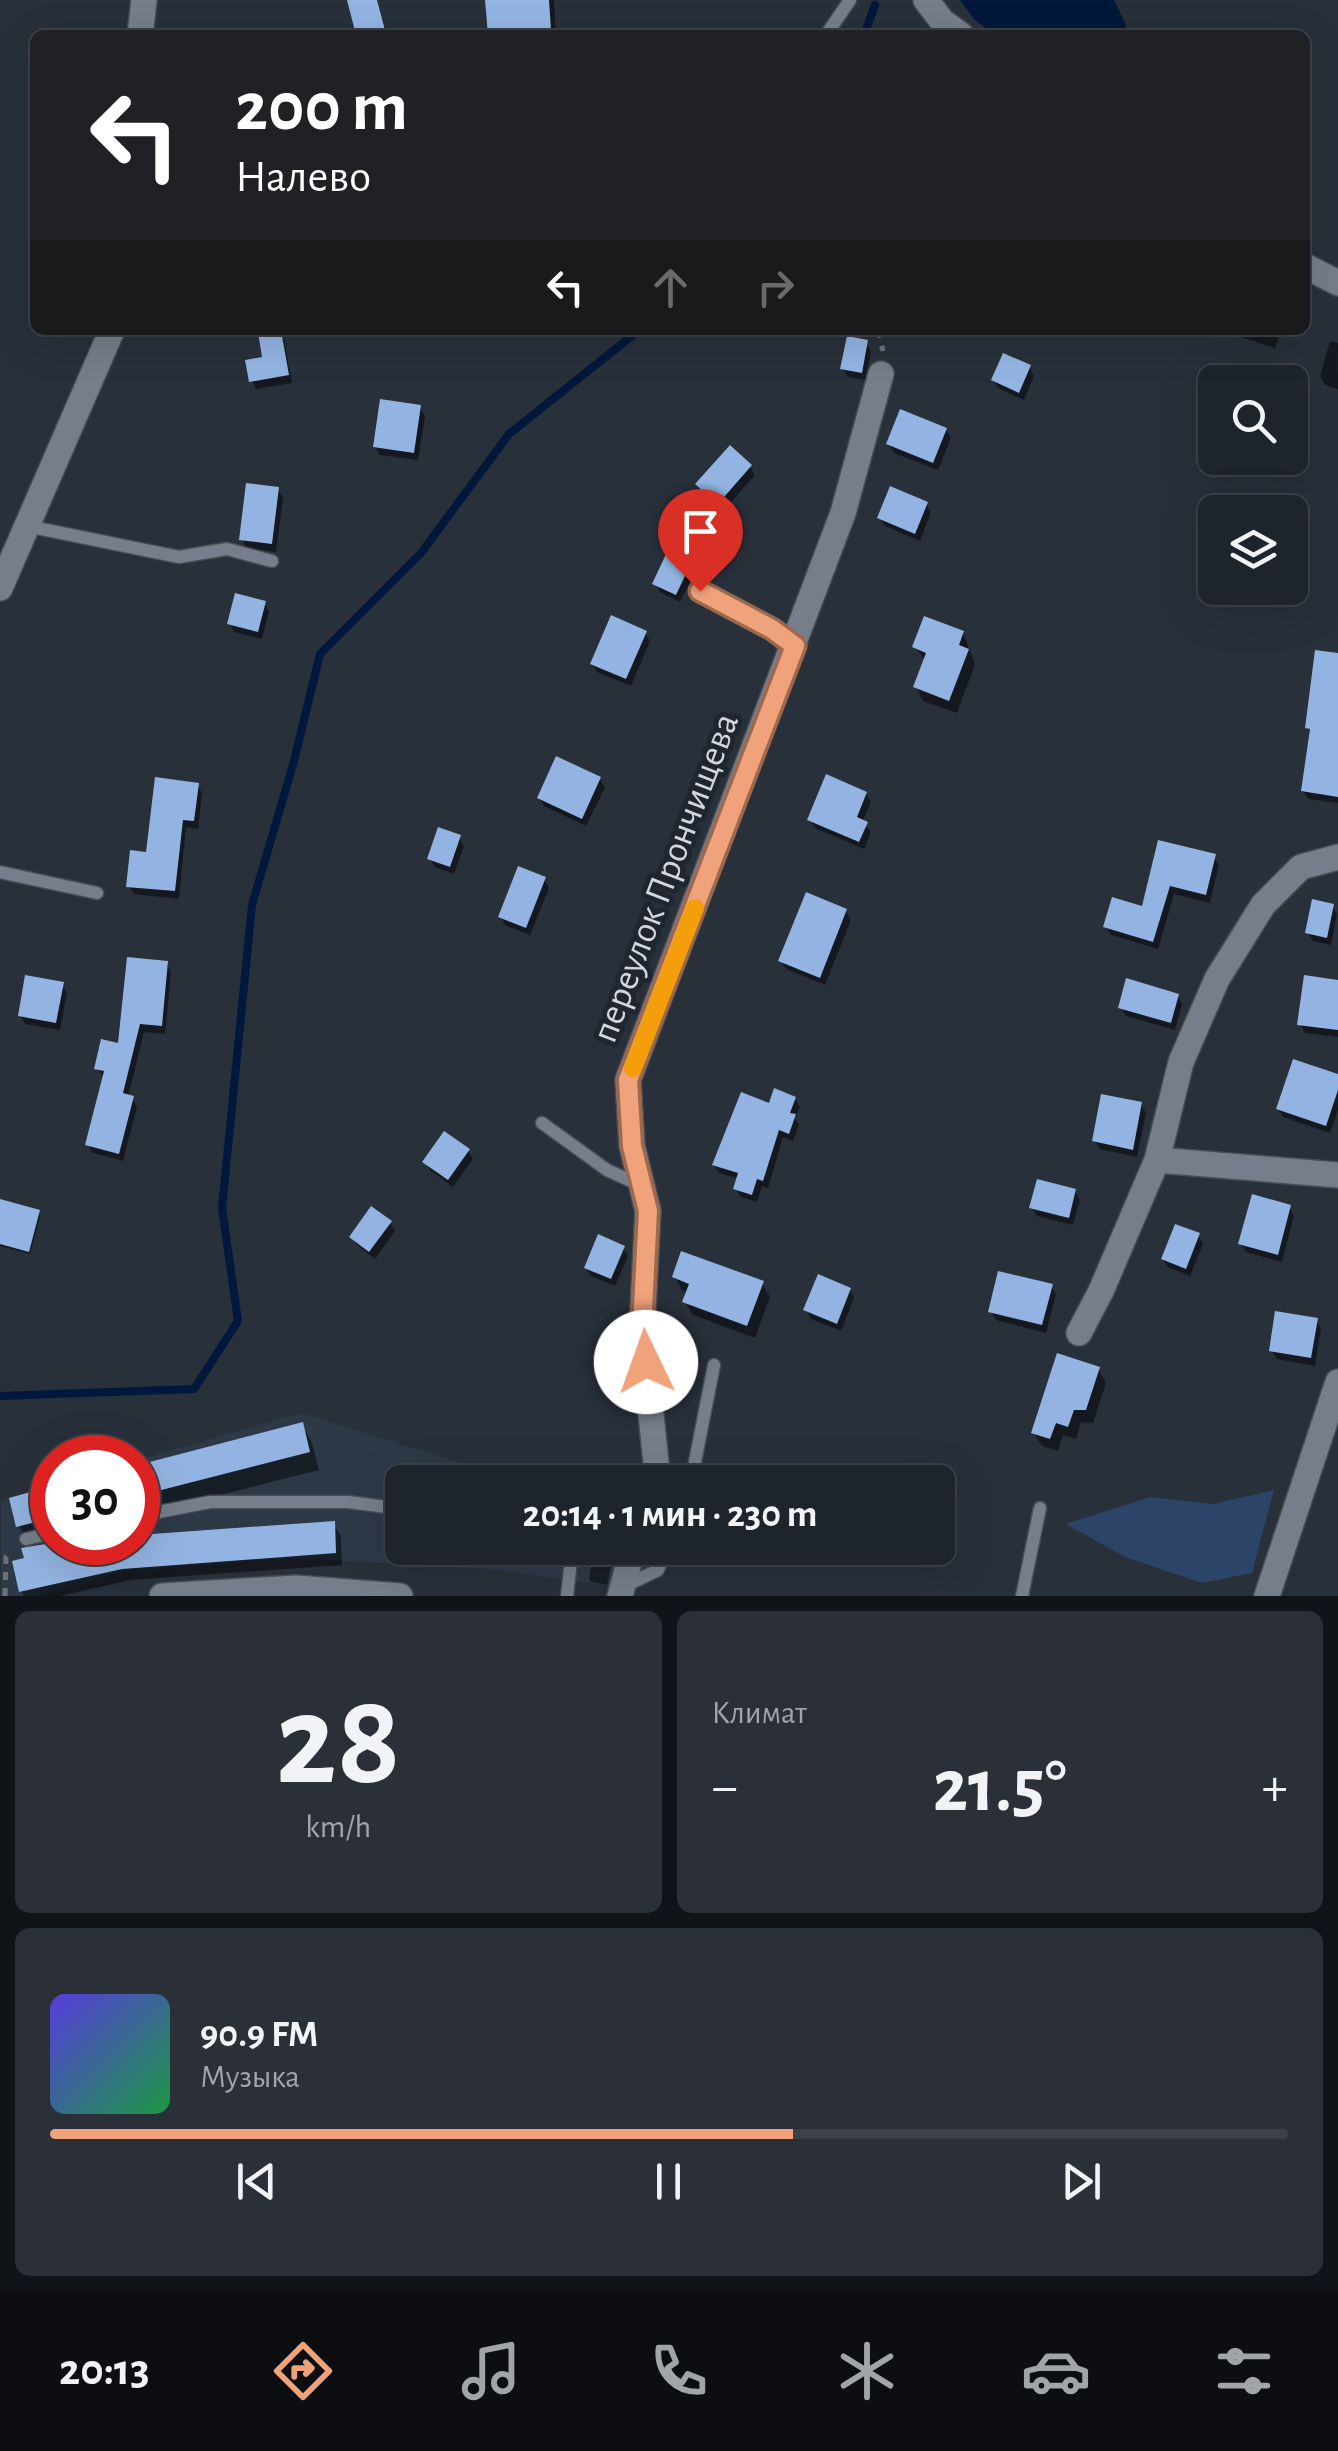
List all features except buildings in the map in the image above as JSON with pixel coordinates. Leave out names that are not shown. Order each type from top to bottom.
[{"type":"street","points":[[141,30],[144,0]]},
{"type":"street","points":[[926,0],[954,30]]},
{"type":"street","points":[[1310,269],[1338,284]]},
{"type":"street","points":[[0,588],[110,335]]},
{"type":"street","name":"переулок Прончищева","points":[[655,1465],[642,1328],[648,1211],[632,1146],[628,1080],[843,514],[880,374]]},
{"type":"street","points":[[1079,1333],[1102,1291],[1157,1160],[1182,1062],[1217,979],[1263,905],[1301,867],[1338,857]]},
{"type":"street","points":[[1157,1160],[1338,1175]]},
{"type":"street","points":[[1268,1596],[1338,1382]]},
{"type":"street","points":[[622,1592],[629,1565]]},
{"type":"street","points":[[162,1596],[296,1588],[400,1596]]},
{"type":"lane","points":[[829,30],[850,0]]},
{"type":"lane","points":[[27,526],[178,557],[227,550],[272,561]]},
{"type":"lane","points":[[700,591],[772,629],[795,646]]},
{"type":"lane","points":[[0,872],[97,893]]},
{"type":"lane","points":[[542,1123],[607,1170],[642,1186]]},
{"type":"lane","points":[[694,1465],[714,1365]]},
{"type":"lane","points":[[160,1512],[210,1502],[348,1502],[385,1506]]},
{"type":"lane","points":[[1022,1596],[1040,1508]]},
{"type":"lane","points":[[26,1538],[30,1537]]},
{"type":"lane","points":[[567,1596],[571,1565]]},
{"type":"lane","points":[[622,1592],[658,1570],[660,1565]]},
{"type":"path","points":[[6,1596],[6,1557],[26,1538]]},
{"type":"shaded area","points":[[960,0],[1114,0],[1126,25],[1124,30],[988,30]]},
{"type":"shaded area","points":[[301,1413],[468,1465],[385,1465],[385,1563],[290,1558],[123,1571],[36,1596],[1,1596],[1,1500],[30,1491],[30,1565],[160,1565],[160,1454]]},
{"type":"shaded area","points":[[1274,1490],[1252,1573],[1202,1583],[1125,1557],[1066,1524],[1150,1497],[1213,1504]]},
{"type":"shaded area","points":[[416,1565],[615,1565],[611,1586],[488,1569]]},
{"type":"waterway","points":[[866,30],[875,5]]},
{"type":"waterway","points":[[0,1396],[194,1389],[238,1321],[222,1208],[252,905],[320,654],[421,553],[509,434],[633,335]]},
{"type":"slow traffic","points":[[633,1068],[695,908]]},
{"type":"route","points":[[646,1362],[642,1328],[648,1211],[632,1146],[628,1080],[795,646],[772,629],[700,591]]}]
